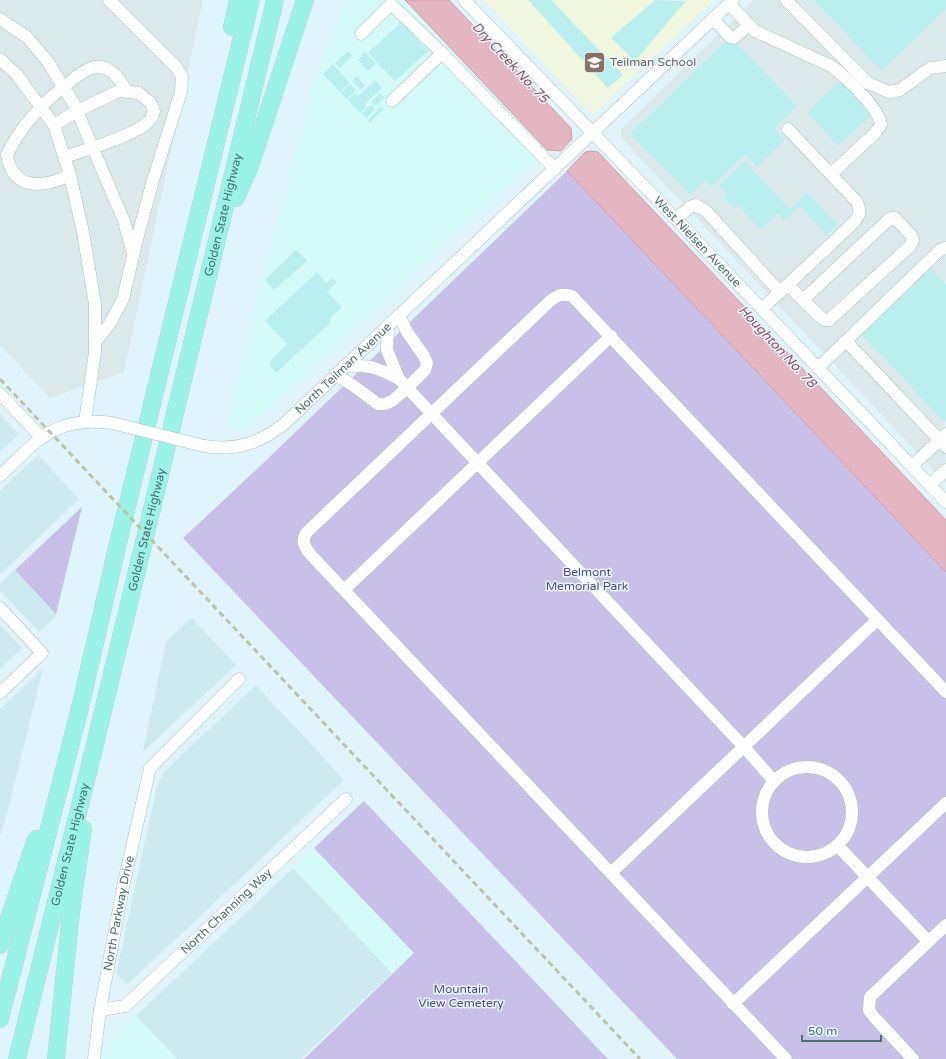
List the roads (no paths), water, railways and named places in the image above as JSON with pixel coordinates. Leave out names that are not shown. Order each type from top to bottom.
[{"type":"highway","points":[[171,322],[238,0]]},
{"type":"highway","name":"Golden State Highway","points":[[0,1019],[80,708],[171,322],[251,0]]},
{"type":"highway","name":"Golden State Highway","points":[[17,1059],[95,744],[275,0]]},
{"type":"highway","points":[[217,240],[250,166],[305,0]]},
{"type":"highway","points":[[0,945],[80,708]]},
{"type":"highway","points":[[56,1059],[71,912],[95,744]]},
{"type":"street","points":[[95,342],[109,325],[123,299],[153,180],[181,92],[182,76],[176,67],[109,0]]},
{"type":"street","points":[[786,0],[868,83],[889,92],[900,90],[930,68],[946,66]]},
{"type":"street","name":"West Nielsen Avenue","points":[[466,1],[946,502]]},
{"type":"street","points":[[731,2],[754,31],[832,66],[879,115],[882,125],[831,174]]},
{"type":"street","name":"North Teilman Avenue","points":[[0,476],[39,441],[56,429],[85,422],[112,423],[204,446],[227,448],[239,447],[261,440],[284,424],[731,2]]},
{"type":"street","points":[[361,34],[391,4],[442,53],[555,169]]},
{"type":"street","points":[[0,18],[27,37],[48,62],[63,86],[77,111],[124,221],[133,255]]},
{"type":"street","points":[[713,19],[730,37],[734,38],[749,25]]},
{"type":"street","points":[[392,100],[442,53]]},
{"type":"street","points":[[0,59],[17,75],[54,125],[70,175],[83,232],[95,304],[95,352],[85,422]]},
{"type":"street","points":[[70,175],[47,184],[31,184],[19,178],[12,170],[7,155],[12,144],[40,106],[63,86],[91,67],[102,67],[116,75],[127,92]]},
{"type":"street","points":[[54,125],[77,111],[119,91],[139,93],[151,103],[154,111],[151,119],[144,126],[93,148],[64,157]]},
{"type":"street","points":[[151,119],[169,129]]},
{"type":"street","points":[[762,309],[850,226],[858,217],[860,209],[857,202],[788,129]]},
{"type":"street","points":[[676,219],[690,207],[696,205],[706,211],[784,288],[803,300],[824,320],[830,320],[910,246],[913,240],[911,235],[895,218],[887,221],[803,300]]},
{"type":"street","points":[[830,246],[844,261]]},
{"type":"street","points":[[818,368],[940,250],[946,248]]},
{"type":"street","points":[[786,1059],[344,590],[305,547],[303,539],[306,533],[550,301],[565,294],[572,296],[611,336],[946,692]]},
{"type":"street","points":[[335,375],[351,384],[378,404],[385,404],[392,401],[403,383],[425,370],[427,363],[424,356],[407,332],[399,315]]},
{"type":"street","points":[[388,325],[387,350],[403,383],[744,747],[773,780]]},
{"type":"street","points":[[344,590],[611,336]]},
{"type":"street","points":[[846,341],[944,440],[912,466]]},
{"type":"street","points":[[344,366],[364,365],[376,368],[403,383]]},
{"type":"street","points":[[0,394],[39,441]]},
{"type":"street","points":[[930,485],[946,470]]},
{"type":"street","points":[[0,608],[42,653],[0,692]]},
{"type":"street","points":[[611,873],[877,620]]},
{"type":"street","name":"North Parkway Drive","points":[[94,1059],[100,1010],[124,882],[150,768],[239,679]]},
{"type":"street","points":[[807,766],[820,768],[831,773],[841,781],[848,792],[852,804],[852,816],[849,828],[843,839],[837,845],[824,854],[812,857],[799,857],[788,853],[777,846],[769,837],[763,826],[761,814],[762,802],[766,790],[773,780],[783,772],[795,767],[807,766]]},
{"type":"street","name":"North Channing Way","points":[[100,1010],[125,1006],[346,798]]},
{"type":"street","points":[[733,1004],[946,803]]},
{"type":"street","points":[[837,845],[928,941]]},
{"type":"street","points":[[913,1059],[874,1017],[870,1010],[870,997],[946,925]]},
{"type":"water","points":[[405,0],[449,0],[571,128],[572,139],[561,151],[547,150]]},
{"type":"water","name":"Houghton No. 78","points":[[585,152],[598,152],[946,520],[946,572],[567,171]]},
{"type":"railway","points":[[0,379],[640,1059]]},
{"type":"place","name":"Teilman School","points":[[595,62]]},
{"type":"water label","name":"Dry Creek No. 75","points":[[511,62]]},
{"type":"park label","name":"Belmont Memorial Park","points":[[587,579]]},
{"type":"park label","name":"Mountain View Cemetery","points":[[461,996]]}]
